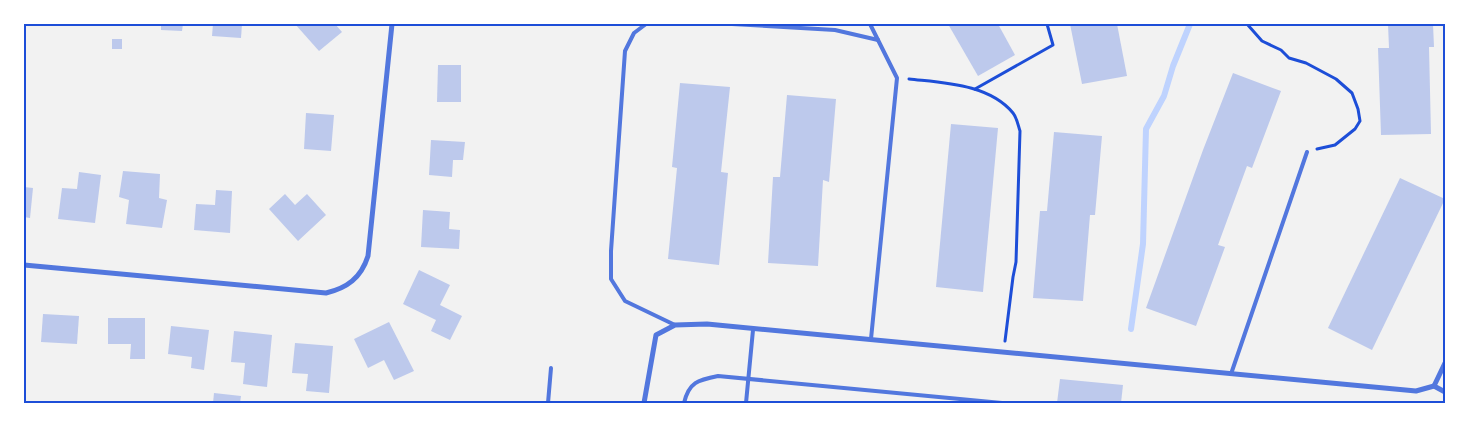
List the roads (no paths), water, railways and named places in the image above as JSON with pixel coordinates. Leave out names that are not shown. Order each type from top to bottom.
[{"type":"street","points":[[24,265],[326,293],[340,290],[355,280],[365,265],[368,256],[392,24]]},
{"type":"street","points":[[644,403],[656,335],[675,325],[707,324],[753,330],[871,339],[1416,391],[1434,386],[1445,392]]},
{"type":"street","points":[[1434,386],[1445,363]]},
{"type":"lane","points":[[646,24],[634,33],[625,51],[611,251],[612,279],[625,301],[675,325]]},
{"type":"lane","points":[[732,24],[835,30],[878,40]]},
{"type":"lane","points":[[870,24],[897,78],[871,339]]},
{"type":"lane","points":[[1231,374],[1307,152]]},
{"type":"lane","points":[[746,403],[753,330]]},
{"type":"lane","points":[[548,403],[551,368]]},
{"type":"lane","points":[[684,403],[688,389],[697,380],[718,376],[1002,403]]},
{"type":"waterway","points":[[1131,329],[1143,244],[1146,129],[1164,96],[1173,66],[1190,24]]}]
